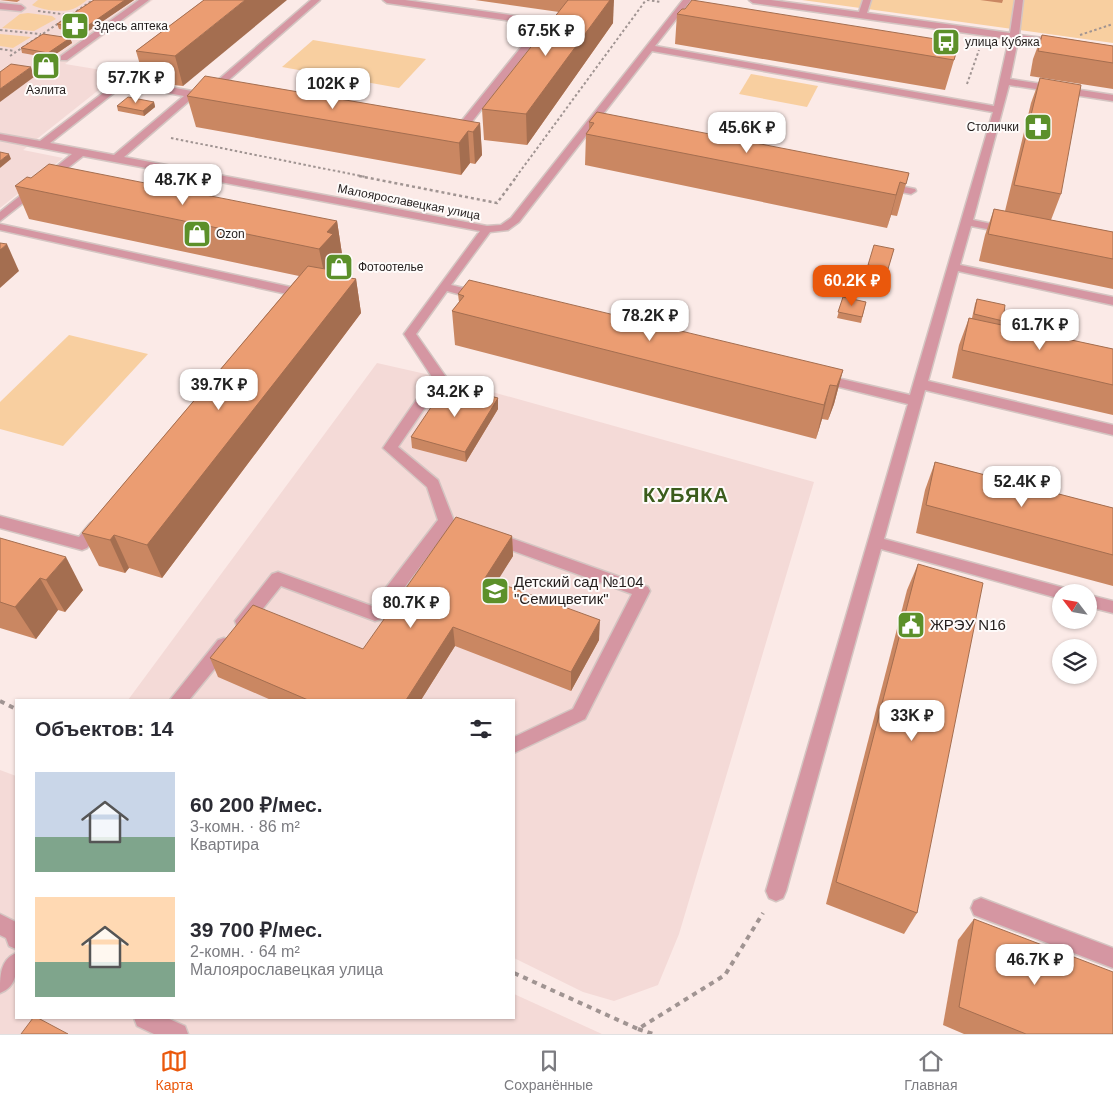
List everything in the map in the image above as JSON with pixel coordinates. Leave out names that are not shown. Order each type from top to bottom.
[{"type":"street","points":[[64,58],[144,0]]},
{"type":"street","points":[[116,159],[146,133],[206,91],[316,0]]},
{"type":"street","points":[[387,0],[545,23],[459,131],[440,128]]},
{"type":"street","name":"Малоярославецкая улица","points":[[0,137],[487,229],[504,228],[515,220],[594,129],[649,48],[687,0]]},
{"type":"street","points":[[753,0],[1068,44]]},
{"type":"street","points":[[862,16],[867,0]]},
{"type":"street","points":[[776,891],[915,401],[955,267],[998,110],[1015,37],[1019,0]]},
{"type":"street","points":[[0,6],[21,8]]},
{"type":"street","points":[[68,39],[86,42]]},
{"type":"street","points":[[42,145],[168,47]]},
{"type":"street","points":[[649,48],[998,110]]},
{"type":"street","points":[[1004,80],[1113,98]]},
{"type":"street","points":[[123,82],[206,91]]},
{"type":"street","points":[[0,218],[81,152]]},
{"type":"street","points":[[872,184],[912,191]]},
{"type":"street","points":[[967,222],[1015,232]]},
{"type":"street","points":[[0,227],[295,292],[276,314]]},
{"type":"street","points":[[464,528],[446,521],[433,484],[390,448],[439,377],[410,334],[487,229]]},
{"type":"street","points":[[955,267],[1113,301]]},
{"type":"street","points":[[444,288],[492,299]]},
{"type":"street","points":[[809,376],[915,401]]},
{"type":"street","points":[[920,384],[1113,430]]},
{"type":"street","points":[[0,522],[82,544],[107,515]]},
{"type":"street","points":[[180,699],[278,578],[375,614],[446,521]]},
{"type":"street","points":[[483,534],[642,591],[579,714],[515,745]]},
{"type":"street","points":[[875,542],[1052,591]]},
{"type":"street","points":[[1098,603],[1113,607]]},
{"type":"street","points":[[980,908],[1113,958]]},
{"type":"street","points":[[0,924],[14,932],[15,936]]},
{"type":"street","points":[[0,983],[15,964]]},
{"type":"street","points":[[147,1019],[177,1034]]},
{"type":"path","points":[[10,56],[94,0]]},
{"type":"path","points":[[146,133],[496,203],[646,0]]},
{"type":"path","points":[[21,8],[70,16]]},
{"type":"path","points":[[0,30],[41,34]]},
{"type":"path","points":[[961,103],[980,47]]},
{"type":"path","points":[[0,49],[16,52]]},
{"type":"path","points":[[0,701],[15,708]]},
{"type":"path","points":[[638,1029],[725,974],[776,891]]},
{"type":"path","points":[[515,973],[653,1034]]},
{"type":"shaded area","points":[[0,0],[153,0],[65,64],[120,73],[23,150],[63,158],[0,208]]},
{"type":"shaded area","points":[[38,0],[87,0],[73,9],[58,11],[32,5]]},
{"type":"shaded area","points":[[802,0],[1113,0],[1113,43]]},
{"type":"shaded area","points":[[20,14],[52,16],[56,19],[34,31],[2,28]]},
{"type":"shaded area","points":[[0,34],[31,37],[13,48],[0,46]]},
{"type":"shaded area","points":[[313,40],[426,59],[399,88],[282,67]]},
{"type":"shaded area","points":[[751,74],[818,86],[807,107],[739,94]]},
{"type":"shaded area","points":[[69,335],[148,354],[63,446],[0,429],[0,402]]},
{"type":"shaded area","name":"Детский сад №104 \"Семицветик\"","points":[[377,363],[439,377],[814,482],[679,934],[658,985],[614,1001],[583,992],[515,958],[515,699],[129,699]]},
{"type":"shaded area","points":[[0,770],[15,776],[15,1019],[515,1019],[515,994],[602,1034],[0,1034]]},
{"type":"building","points":[[94,0],[125,0],[83,29],[57,24]]},
{"type":"building","points":[[204,0],[245,0],[175,56],[136,51]]},
{"type":"building","points":[[568,0],[610,0],[526,114],[482,109]]},
{"type":"building","points":[[692,0],[954,42],[951,49],[957,50],[954,60],[677,14],[682,9],[685,9]]},
{"type":"building","points":[[43,34],[70,38],[48,53],[21,48]]},
{"type":"building","points":[[1042,35],[1113,46],[1113,63],[1038,51]]},
{"type":"building","points":[[11,64],[31,67],[0,89],[0,72]]},
{"type":"building","points":[[205,76],[480,123],[473,132],[468,131],[459,143],[187,96]]},
{"type":"building","points":[[1040,78],[1081,85],[1061,194],[1014,185]]},
{"type":"building","points":[[128,97],[154,102],[143,111],[117,106]]},
{"type":"building","points":[[597,112],[909,173],[906,184],[900,182],[896,195],[586,134],[594,123],[589,122]]},
{"type":"building","points":[[0,152],[9,154],[0,161]]},
{"type":"building","points":[[49,164],[337,221],[327,232],[333,234],[319,249],[15,186],[27,177],[31,178]]},
{"type":"building","points":[[994,209],[1113,232],[1113,259],[988,234]]},
{"type":"building","points":[[0,243],[7,244],[0,250]]},
{"type":"building","points":[[874,245],[894,249],[888,269],[868,265]]},
{"type":"building","points":[[308,266],[331,270],[329,274],[356,279],[147,545],[114,535],[110,540],[82,533]]},
{"type":"building","points":[[469,280],[843,370],[837,386],[830,385],[824,405],[452,311],[464,296],[458,294]]},
{"type":"building","points":[[843,297],[866,302],[862,317],[838,312]]},
{"type":"building","points":[[977,299],[1005,305],[1003,321],[974,314]]},
{"type":"building","points":[[969,318],[1113,349],[1113,385],[962,350]]},
{"type":"building","points":[[446,385],[498,398],[465,452],[411,437]]},
{"type":"building","points":[[935,462],[1113,508],[1113,555],[926,505]]},
{"type":"building","points":[[456,517],[512,536],[485,578],[600,620],[571,672],[453,627],[407,699],[306,699],[210,658],[253,605],[363,649]]},
{"type":"building","points":[[0,538],[66,557],[46,580],[40,578],[15,607],[0,602]]},
{"type":"building","points":[[918,564],[983,583],[917,913],[836,882]]},
{"type":"building","points":[[974,919],[1113,972],[1113,1034],[1026,1034],[959,1007]]},
{"type":"building","points":[[32,1019],[40,1019],[68,1034],[21,1034]]},
{"type":"place","name":"Здесь аптека","points":[[75,26]]},
{"type":"place","name":"улица Кубяка","points":[[946,42]]},
{"type":"place","name":"Аэлита","points":[[46,66]]},
{"type":"place","name":"Столички","points":[[1038,127]]},
{"type":"place","name":"Ozon","points":[[197,234]]},
{"type":"place","name":"Фотоотелье","points":[[339,267]]},
{"type":"place","name":"Детский сад №104 \"Семицветик\"","points":[[495,591]]},
{"type":"place","name":"ЖРЭУ N16","points":[[911,625]]},
{"type":"district","name":"КУБЯКА","points":[[686,495]]}]
